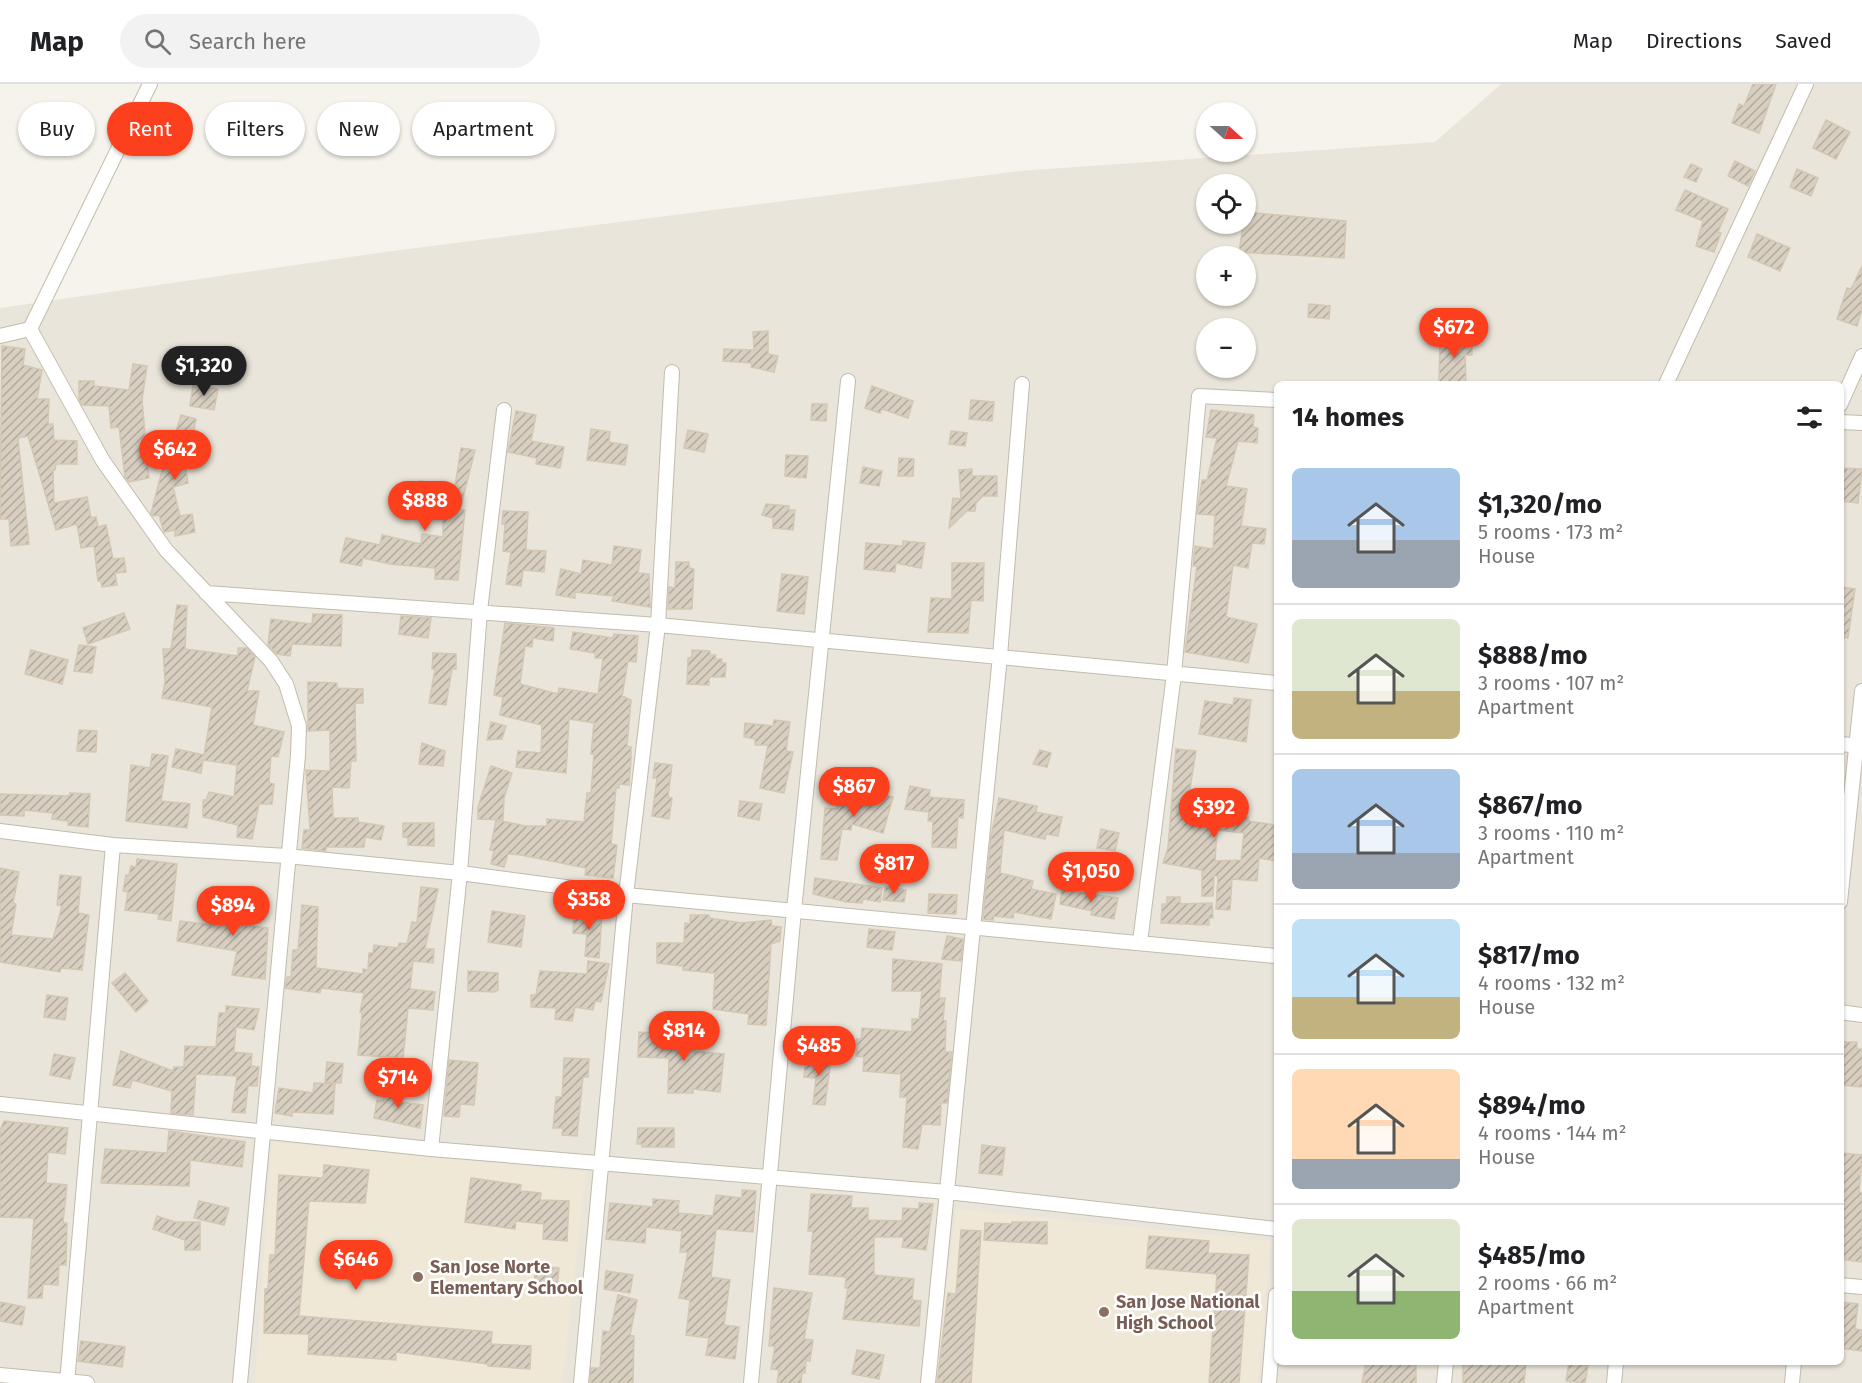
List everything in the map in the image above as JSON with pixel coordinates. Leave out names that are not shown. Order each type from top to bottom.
[{"type":"street","points":[[30,329],[150,84]]},
{"type":"street","points":[[1667,381],[1806,84]]},
{"type":"street","points":[[0,336],[30,329]]},
{"type":"street","points":[[30,329],[103,461],[166,549],[271,661],[286,684],[294,703],[299,726],[240,1383]]},
{"type":"street","points":[[1844,396],[1862,356]]},
{"type":"street","points":[[581,1383],[599,1164],[626,895],[657,625],[672,372]]},
{"type":"street","points":[[751,1383],[794,910],[848,381]]},
{"type":"street","points":[[928,1383],[1000,656],[1022,384]]},
{"type":"street","points":[[1140,942],[1174,674],[1198,396],[1274,400]]},
{"type":"street","points":[[431,1149],[460,873],[480,611],[504,410]]},
{"type":"street","points":[[1844,422],[1862,423]]},
{"type":"street","points":[[206,593],[657,625],[1274,683]]},
{"type":"street","points":[[1844,871],[1860,746],[1862,691]]},
{"type":"street","points":[[1844,744],[1860,746]]},
{"type":"street","points":[[0,831],[114,845],[287,856],[460,873],[626,895],[1274,956]]},
{"type":"street","points":[[67,1382],[114,845]]},
{"type":"street","points":[[1844,1013],[1862,1015]]},
{"type":"street","points":[[0,1104],[431,1149],[769,1179],[947,1192],[1274,1229]]},
{"type":"street","points":[[1844,1285],[1862,1287]]},
{"type":"street","points":[[1269,1383],[1274,1319]]},
{"type":"street","points":[[1444,1383],[1446,1365]]},
{"type":"street","points":[[1614,1383],[1616,1365]]},
{"type":"street","points":[[1792,1383],[1794,1365]]},
{"type":"street","points":[[0,1375],[87,1383]]},
{"type":"shaded area","points":[[1501,84],[1862,84],[1862,1383],[0,1383],[0,308],[385,252],[1019,171],[1196,159],[1196,162],[1256,162],[1256,154],[1435,142]]},
{"type":"shaded area","name":"San Jose Norte Elementary School","points":[[272,1142],[586,1172],[562,1383],[255,1383]]},
{"type":"shaded area","name":"San Jose National High School","points":[[956,1209],[1271,1241],[1258,1383],[935,1383]]},
{"type":"building","points":[[1753,84],[1776,84],[1759,133],[1732,123],[1739,104],[1744,106]]},
{"type":"building","points":[[1826,120],[1850,132],[1836,159],[1813,148]]},
{"type":"building","points":[[1735,161],[1755,171],[1748,186],[1728,176]]},
{"type":"building","points":[[1691,164],[1702,169],[1696,182],[1684,177]]},
{"type":"building","points":[[1797,169],[1818,178],[1811,196],[1790,187]]},
{"type":"building","points":[[1685,190],[1728,209],[1718,232],[1721,233],[1714,252],[1696,246],[1703,221],[1676,210]]},
{"type":"building","points":[[1256,213],[1346,221],[1344,258],[1256,253],[1256,246],[1240,246],[1242,234],[1256,234]]},
{"type":"building","points":[[1757,234],[1790,248],[1780,271],[1748,257]]},
{"type":"building","points":[[1862,266],[1862,309],[1857,326],[1837,319],[1847,288],[1851,289]]},
{"type":"building","points":[[1309,304],[1330,306],[1329,319],[1308,317]]},
{"type":"building","points":[[768,331],[768,354],[778,356],[774,372],[751,367],[752,363],[723,361],[724,349],[754,350],[753,332]]},
{"type":"building","points":[[1440,336],[1472,337],[1472,355],[1465,355],[1466,381],[1439,381]]},
{"type":"building","points":[[2,346],[25,349],[23,365],[42,370],[37,399],[49,399],[48,424],[53,424],[54,440],[77,441],[77,464],[56,464],[53,470],[54,503],[87,497],[91,518],[96,517],[98,527],[106,525],[113,559],[124,558],[126,572],[115,573],[117,585],[102,587],[101,581],[98,581],[94,546],[81,548],[77,524],[56,530],[28,436],[18,438],[29,544],[11,546],[9,519],[0,519]]},
{"type":"building","points":[[186,361],[207,364],[205,382],[184,379]]},
{"type":"building","points":[[133,364],[147,366],[142,400],[149,478],[129,482],[125,477],[119,427],[111,428],[109,406],[82,405],[79,399],[79,381],[94,381],[94,386],[129,390]]},
{"type":"building","points":[[193,385],[218,389],[214,410],[190,406]]},
{"type":"building","points":[[872,386],[913,401],[908,418],[882,409],[880,413],[865,408]]},
{"type":"building","points":[[971,400],[994,402],[992,421],[969,419]]},
{"type":"building","points":[[812,404],[827,404],[826,421],[811,420]]},
{"type":"building","points":[[1211,410],[1254,415],[1253,427],[1258,428],[1257,443],[1238,441],[1226,486],[1247,489],[1241,526],[1266,529],[1264,544],[1252,543],[1248,568],[1233,565],[1226,617],[1257,624],[1248,663],[1185,652],[1197,566],[1193,566],[1195,546],[1213,549],[1215,515],[1197,514],[1202,480],[1207,480],[1217,438],[1206,437]]},
{"type":"building","points":[[516,411],[536,415],[531,441],[564,447],[560,468],[536,464],[537,458],[508,452]]},
{"type":"building","points":[[181,415],[196,419],[186,470],[188,483],[173,487],[180,516],[192,514],[195,532],[175,536],[175,530],[164,532],[159,515],[153,516],[151,513],[169,444],[172,445]]},
{"type":"building","points":[[591,429],[610,432],[609,442],[628,445],[625,465],[587,460]]},
{"type":"building","points":[[688,430],[708,434],[704,452],[684,448]]},
{"type":"building","points":[[951,431],[967,433],[965,446],[949,444]]},
{"type":"building","points":[[461,448],[475,450],[461,506],[457,505],[456,509],[465,510],[458,580],[435,579],[435,568],[390,564],[363,558],[361,566],[340,562],[346,538],[380,545],[382,535],[421,544],[422,534],[443,537],[443,506],[417,501],[420,481],[455,486]]},
{"type":"building","points":[[786,455],[808,456],[806,478],[785,476]]},
{"type":"building","points":[[899,458],[914,459],[913,476],[898,476]]},
{"type":"building","points":[[863,467],[882,471],[879,486],[860,483]]},
{"type":"building","points":[[1844,468],[1862,469],[1858,503],[1844,501]]},
{"type":"building","points":[[972,469],[972,476],[997,476],[997,496],[983,496],[976,503],[975,511],[967,511],[949,528],[953,498],[961,499],[959,470]]},
{"type":"building","points":[[766,504],[789,506],[789,510],[795,510],[793,530],[773,528],[773,518],[762,515]]},
{"type":"building","points":[[503,511],[528,512],[526,550],[546,551],[544,572],[523,570],[521,586],[506,584],[511,552],[503,551],[505,524],[502,524]]},
{"type":"building","points":[[903,541],[925,543],[921,568],[896,563],[895,572],[864,569],[866,543],[903,546]]},
{"type":"building","points":[[614,546],[641,550],[638,573],[649,574],[650,607],[612,601],[614,596],[575,592],[575,598],[556,595],[561,569],[581,574],[583,560],[612,565]]},
{"type":"building","points":[[676,562],[689,562],[689,568],[694,569],[692,609],[668,609],[669,587],[675,588]]},
{"type":"building","points":[[952,563],[984,563],[983,601],[971,600],[968,633],[928,632],[931,598],[952,599]]},
{"type":"building","points":[[782,574],[808,577],[804,614],[777,611]]},
{"type":"building","points":[[1844,588],[1855,589],[1848,638],[1844,638]]},
{"type":"building","points":[[177,605],[187,606],[185,649],[238,656],[238,648],[247,648],[255,657],[247,691],[259,691],[253,725],[284,732],[278,757],[271,756],[269,783],[274,784],[272,804],[259,804],[252,839],[237,837],[238,825],[203,817],[203,800],[206,800],[209,792],[234,797],[237,765],[203,760],[201,773],[172,767],[176,749],[204,755],[212,707],[162,698],[165,682],[163,649],[171,649]]},
{"type":"building","points":[[124,613],[130,629],[88,644],[83,628]]},
{"type":"building","points":[[313,614],[342,615],[341,646],[292,644],[290,656],[277,654],[268,645],[271,619],[312,624]]},
{"type":"building","points":[[401,616],[431,618],[428,638],[399,634]]},
{"type":"building","points":[[505,623],[554,628],[553,641],[533,638],[532,647],[525,646],[520,684],[558,694],[559,688],[598,694],[603,658],[595,658],[595,653],[570,649],[573,632],[613,638],[614,634],[638,636],[636,662],[628,661],[622,696],[631,700],[627,746],[631,747],[631,760],[629,785],[619,784],[619,788],[616,788],[611,844],[617,845],[613,878],[585,875],[586,868],[521,855],[508,854],[504,867],[491,864],[494,851],[490,850],[496,820],[526,826],[547,826],[547,819],[584,822],[587,793],[591,793],[594,754],[591,754],[594,723],[569,719],[566,773],[516,767],[518,751],[541,753],[542,725],[500,715],[503,697],[494,695]]},
{"type":"building","points":[[79,645],[96,647],[92,673],[74,671]]},
{"type":"building","points":[[31,650],[68,660],[62,684],[25,674]]},
{"type":"building","points":[[692,650],[710,651],[710,655],[716,655],[715,659],[722,659],[721,663],[726,663],[725,677],[709,677],[709,685],[687,684],[688,658],[692,657]]},
{"type":"building","points":[[433,653],[456,654],[456,669],[452,669],[446,705],[429,703],[435,669],[432,669]]},
{"type":"building","points":[[308,682],[337,683],[337,688],[363,689],[363,703],[355,703],[356,761],[351,761],[349,788],[332,787],[333,818],[358,818],[358,822],[384,826],[381,840],[365,837],[364,847],[326,847],[326,851],[302,848],[304,830],[310,830],[306,770],[330,771],[330,730],[308,731]]},
{"type":"building","points":[[1234,698],[1251,700],[1246,742],[1199,734],[1205,701],[1233,705]]},
{"type":"building","points":[[774,720],[790,722],[786,751],[793,752],[784,793],[760,788],[768,745],[755,745],[755,739],[744,737],[745,723],[773,726]]},
{"type":"building","points":[[491,722],[506,726],[502,739],[487,740]]},
{"type":"building","points":[[79,730],[97,731],[96,752],[77,751]]},
{"type":"building","points":[[422,743],[445,751],[443,766],[419,764]]},
{"type":"building","points":[[1176,749],[1196,751],[1189,795],[1197,796],[1194,813],[1248,817],[1248,821],[1274,825],[1274,861],[1259,858],[1257,881],[1232,879],[1230,910],[1216,909],[1218,876],[1214,876],[1213,896],[1202,896],[1202,870],[1163,863],[1168,848]],"holes":[[[1217,830],[1244,833],[1241,860],[1215,861]]]},
{"type":"building","points":[[1040,750],[1051,753],[1047,767],[1033,764]]},
{"type":"building","points":[[152,754],[168,756],[161,801],[190,804],[187,828],[126,821],[131,765],[150,768]]},
{"type":"building","points":[[655,763],[672,765],[668,797],[672,798],[669,819],[652,816],[657,778],[653,778]]},
{"type":"building","points":[[491,766],[512,773],[504,798],[503,820],[478,819],[478,807]]},
{"type":"building","points":[[852,785],[893,797],[883,833],[852,824],[851,830],[842,829],[837,860],[821,859],[825,808],[837,809],[838,800],[849,802]]},
{"type":"building","points":[[910,786],[930,790],[929,797],[964,800],[963,818],[958,817],[956,848],[932,847],[933,821],[928,821],[929,812],[905,809]]},
{"type":"building","points":[[70,793],[90,794],[88,827],[68,825],[68,821],[52,819],[53,813],[24,810],[24,816],[0,815],[0,794],[69,796]]},
{"type":"building","points":[[999,798],[1037,806],[1036,812],[1062,817],[1058,836],[1046,834],[1045,839],[1004,830],[1000,873],[1033,881],[1031,889],[1056,894],[1051,919],[1014,912],[1013,918],[994,916],[993,920],[983,919],[991,836]]},
{"type":"building","points":[[740,801],[762,804],[759,820],[738,816]]},
{"type":"building","points":[[403,823],[434,823],[434,846],[408,845],[408,838],[403,837]]},
{"type":"building","points":[[1101,829],[1119,833],[1115,851],[1097,848]]},
{"type":"building","points":[[894,846],[911,847],[909,865],[893,864]]},
{"type":"building","points":[[137,859],[177,864],[171,921],[158,919],[159,914],[125,910],[128,892],[123,891],[126,875],[129,875],[131,866],[136,867]]},
{"type":"building","points":[[0,868],[19,872],[13,903],[16,904],[11,935],[53,939],[62,906],[57,905],[60,875],[81,877],[78,913],[89,915],[82,970],[61,968],[60,972],[0,962]]},
{"type":"building","points":[[815,878],[882,888],[880,902],[863,899],[862,903],[847,902],[813,894]]},
{"type":"building","points":[[421,887],[438,889],[425,949],[434,949],[433,963],[413,961],[410,989],[435,992],[433,1010],[408,1008],[403,1058],[358,1055],[362,1013],[360,1012],[364,993],[321,988],[320,993],[285,988],[287,977],[291,977],[293,950],[298,950],[302,905],[318,907],[316,968],[363,974],[363,969],[368,970],[369,953],[373,953],[374,945],[398,948],[399,943],[407,944],[412,922],[417,923]]},
{"type":"building","points":[[885,887],[906,890],[904,902],[883,900]]},
{"type":"building","points":[[228,888],[248,891],[242,925],[268,928],[265,979],[232,975],[237,951],[177,941],[180,921],[222,926]]},
{"type":"building","points":[[1062,890],[1118,898],[1114,919],[1091,915],[1092,911],[1060,904]]},
{"type":"building","points":[[929,894],[957,895],[956,914],[928,913]]},
{"type":"building","points":[[1167,897],[1180,897],[1180,904],[1212,903],[1213,918],[1209,918],[1209,925],[1161,923],[1162,904],[1167,904]]},
{"type":"building","points":[[574,910],[602,914],[599,958],[585,956],[587,934],[573,933]]},
{"type":"building","points":[[492,911],[525,916],[521,947],[488,942]]},
{"type":"building","points":[[690,915],[709,915],[709,918],[742,923],[771,920],[772,926],[781,927],[780,941],[771,944],[766,1025],[748,1024],[749,1014],[713,1009],[715,973],[683,970],[683,966],[657,963],[657,943],[684,943],[685,923],[690,924]]},
{"type":"building","points":[[869,929],[895,932],[892,950],[867,947]]},
{"type":"building","points":[[947,936],[963,939],[961,961],[942,959]]},
{"type":"building","points":[[893,959],[942,964],[939,998],[945,998],[943,1020],[946,1021],[945,1052],[952,1052],[947,1103],[941,1103],[940,1125],[922,1124],[918,1149],[903,1147],[907,1097],[900,1097],[901,1074],[863,1071],[864,1057],[856,1056],[857,1039],[861,1039],[862,1028],[912,1032],[912,1019],[919,1019],[922,991],[892,991]]},
{"type":"building","points":[[588,961],[609,964],[601,1002],[595,1001],[593,1010],[575,1007],[572,1021],[555,1019],[556,1008],[531,1007],[531,995],[536,995],[540,971],[587,974]]},
{"type":"building","points":[[468,971],[498,973],[498,990],[494,992],[468,991]]},
{"type":"building","points":[[125,973],[148,1001],[136,1012],[112,983]]},
{"type":"building","points":[[47,995],[68,998],[65,1020],[44,1017]]},
{"type":"building","points":[[226,1006],[259,1009],[254,1030],[236,1027],[234,1052],[252,1054],[251,1066],[259,1067],[257,1086],[248,1086],[245,1113],[232,1112],[237,1076],[196,1074],[193,1115],[171,1113],[172,1091],[132,1080],[130,1088],[113,1085],[121,1051],[173,1071],[174,1067],[184,1067],[185,1046],[216,1047],[219,1013],[226,1013]]},
{"type":"building","points":[[639,1032],[692,1035],[691,1051],[724,1054],[720,1092],[693,1089],[693,1093],[668,1093],[669,1058],[638,1057]]},
{"type":"building","points":[[1844,1042],[1857,1042],[1857,1049],[1862,1049],[1862,1087],[1844,1085]]},
{"type":"building","points":[[54,1054],[75,1058],[70,1079],[50,1075]]},
{"type":"building","points":[[806,1057],[831,1060],[825,1105],[813,1104],[816,1078],[804,1077]]},
{"type":"building","points":[[564,1058],[589,1059],[588,1077],[583,1077],[577,1136],[562,1135],[563,1128],[553,1128],[556,1097],[562,1097]]},
{"type":"building","points":[[449,1060],[478,1063],[474,1105],[460,1104],[459,1117],[444,1116]]},
{"type":"building","points":[[327,1062],[343,1064],[341,1083],[325,1082]]},
{"type":"building","points":[[314,1083],[335,1084],[333,1114],[292,1112],[292,1116],[275,1113],[279,1088],[313,1093]]},
{"type":"building","points":[[386,1086],[403,1089],[400,1102],[423,1105],[420,1128],[374,1118],[377,1100],[383,1101]]},
{"type":"building","points":[[4,1121],[68,1128],[65,1154],[48,1152],[46,1183],[67,1185],[63,1223],[67,1223],[66,1265],[59,1265],[58,1285],[43,1284],[42,1298],[28,1298],[34,1218],[0,1217],[0,1130]]},
{"type":"building","points":[[638,1128],[674,1128],[674,1147],[642,1147],[642,1144],[637,1144]]},
{"type":"building","points":[[169,1131],[245,1142],[242,1167],[190,1160],[189,1186],[101,1183],[105,1149],[167,1153]]},
{"type":"building","points":[[982,1145],[1005,1148],[1002,1175],[979,1173]]},
{"type":"building","points":[[1844,1153],[1862,1155],[1859,1192],[1862,1193],[1862,1262],[1844,1260]]},
{"type":"building","points":[[324,1165],[369,1170],[365,1203],[309,1201],[299,1316],[492,1332],[491,1344],[531,1346],[530,1369],[488,1366],[488,1364],[396,1352],[396,1360],[308,1354],[309,1334],[264,1333],[265,1289],[268,1289],[270,1255],[275,1255],[279,1175],[323,1178]]},
{"type":"building","points":[[471,1178],[521,1185],[520,1191],[541,1193],[540,1200],[569,1201],[567,1241],[543,1239],[544,1224],[516,1221],[515,1229],[465,1222]]},
{"type":"building","points":[[742,1190],[756,1191],[753,1232],[716,1229],[711,1277],[730,1280],[724,1325],[739,1327],[735,1359],[706,1355],[709,1338],[686,1335],[690,1300],[679,1298],[688,1252],[680,1252],[682,1231],[646,1227],[645,1243],[606,1239],[610,1203],[653,1207],[653,1199],[679,1201],[678,1213],[713,1216],[716,1195],[742,1198]]},
{"type":"building","points":[[811,1194],[852,1196],[851,1208],[868,1208],[868,1220],[902,1221],[903,1208],[919,1209],[919,1203],[933,1204],[926,1250],[902,1247],[904,1237],[874,1237],[874,1275],[914,1279],[912,1300],[921,1301],[919,1326],[843,1319],[848,1288],[845,1288],[846,1277],[809,1274],[813,1231],[808,1231]]},
{"type":"building","points":[[199,1201],[229,1208],[224,1225],[194,1218]]},
{"type":"building","points":[[157,1216],[175,1222],[200,1222],[200,1250],[185,1250],[185,1240],[153,1229]]},
{"type":"building","points":[[1012,1222],[1047,1222],[1047,1244],[984,1240],[985,1223],[1012,1224]]},
{"type":"building","points":[[961,1230],[981,1231],[971,1383],[937,1383],[948,1293],[956,1294]]},
{"type":"building","points":[[1149,1236],[1209,1241],[1208,1253],[1249,1255],[1239,1383],[1209,1383],[1217,1274],[1146,1268]]},
{"type":"building","points":[[536,1266],[559,1268],[557,1288],[534,1286]]},
{"type":"building","points":[[606,1271],[633,1275],[630,1293],[604,1289]]},
{"type":"building","points":[[774,1288],[812,1293],[804,1339],[813,1340],[810,1361],[806,1360],[801,1383],[777,1383],[779,1370],[771,1369],[775,1346],[769,1346]]},
{"type":"building","points":[[618,1295],[637,1300],[630,1335],[634,1336],[633,1383],[590,1383],[591,1368],[600,1368],[603,1331],[610,1332]]},
{"type":"building","points":[[0,1302],[25,1307],[22,1325],[0,1321]]},
{"type":"building","points":[[1844,1302],[1858,1304],[1855,1329],[1862,1330],[1862,1351],[1844,1349]]},
{"type":"building","points":[[81,1341],[125,1347],[122,1367],[78,1361]]},
{"type":"building","points":[[857,1350],[884,1355],[879,1379],[852,1374]]},
{"type":"building","points":[[1365,1365],[1416,1365],[1416,1383],[1362,1383]]},
{"type":"building","points":[[1463,1365],[1526,1365],[1524,1383],[1463,1383]]},
{"type":"building","points":[[1569,1365],[1588,1365],[1585,1383],[1566,1381]]},
{"type":"place","name":"San Jose Norte Elementary School","points":[[418,1277]]},
{"type":"place","name":"San Jose National High School","points":[[1104,1312]]}]
